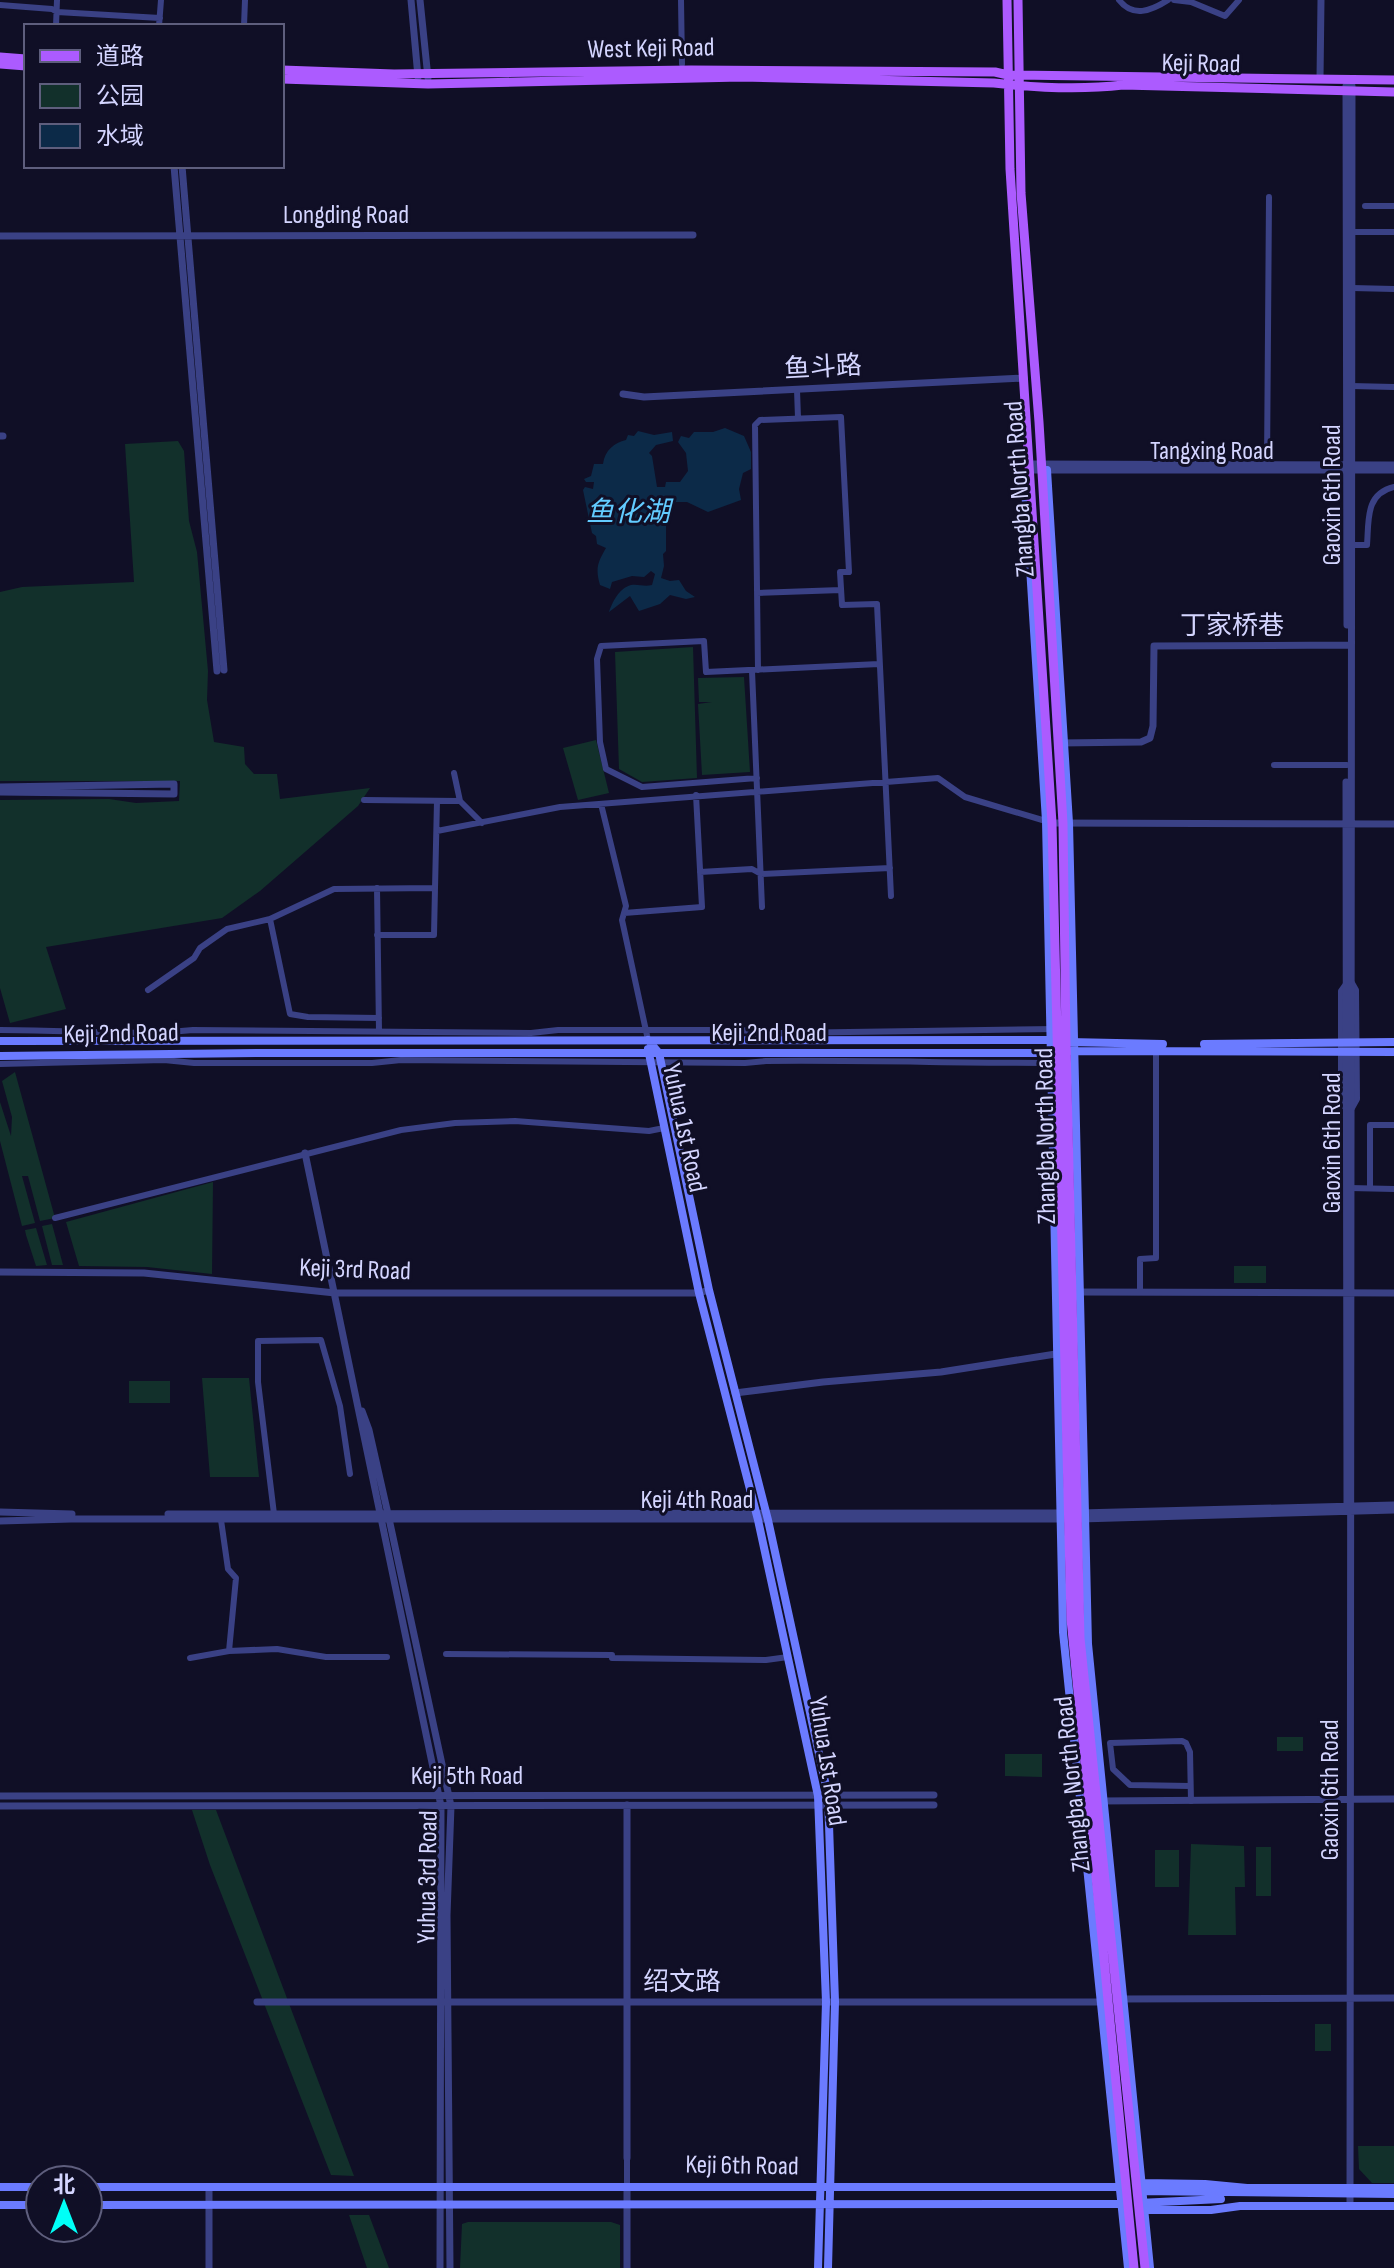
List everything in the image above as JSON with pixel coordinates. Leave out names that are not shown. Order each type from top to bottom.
[{"type":"main road","name":"Zhangba North Road","points":[[1007,0],[1010,169],[1024,378],[1038,468],[1062,743],[1058,823]]},
{"type":"main road","name":"Zhangba North Road","points":[[1018,0],[1021,193],[1058,823],[1073,1516]]},
{"type":"main road","points":[[0,57],[24,59]]},
{"type":"main road","points":[[0,64],[24,66]]},
{"type":"main road","name":"West Keji Road","points":[[284,70],[423,79]]},
{"type":"main road","name":"West Keji Road","points":[[284,79],[741,77],[1008,80],[1020,75]]},
{"type":"main road","name":"Keji Road","points":[[1020,75],[1320,79],[1394,92]]},
{"type":"main road","name":"Keji Road","points":[[1008,80],[1020,88],[1349,85],[1394,80]]},
{"type":"main road","points":[[1058,823],[1068,1292]]},
{"type":"main road","name":"Keji 2nd Road","points":[[0,1041],[647,1035],[1156,1049],[1349,1047],[1394,1042]]},
{"type":"main road","name":"Yuhua 1st Road","points":[[647,1035],[664,1128],[824,1800]]},
{"type":"main road","name":"Yuhua 1st Road","points":[[647,1035],[659,1053],[704,1292],[735,1393],[767,1517],[824,1800],[831,2187],[825,2205],[818,2268]]},
{"type":"main road","name":"Keji 2nd Road","points":[[0,1056],[659,1053],[1178,1044],[1349,1047],[1394,1052]]},
{"type":"main road","name":"Zhangba North Road","points":[[1068,1292],[1061,1353],[1092,1801],[1112,2000],[1124,2187],[1135,2205],[1148,2268]]},
{"type":"main road","points":[[1073,1516],[1063,1632],[1092,1801],[1112,2000]]},
{"type":"main road","name":"Zhangba North Road","points":[[1112,2000],[1141,2189],[1135,2205],[1131,2268]]},
{"type":"main road","name":"Yuhua 1st Road","points":[[828,2268],[825,2205],[820,2187],[830,2002]]},
{"type":"main road","points":[[1141,2189],[1205,2184],[1350,2196],[1394,2206]]},
{"type":"main road","name":"Keji 6th Road","points":[[104,2187],[627,2185],[1141,2189]]},
{"type":"main road","points":[[0,2187],[24,2187]]},
{"type":"main road","points":[[1350,2196],[1394,2188]]},
{"type":"main road","name":"Keji 6th Road","points":[[104,2205],[1135,2205],[1217,2199],[1394,2196]]},
{"type":"main road","points":[[0,2205],[24,2205]]},
{"type":"street","points":[[56,24],[57,0]]},
{"type":"street","points":[[0,5],[160,22],[161,0]]},
{"type":"street","points":[[244,24],[245,0]]},
{"type":"street","points":[[411,0],[423,79]]},
{"type":"street","points":[[420,0],[423,79]]},
{"type":"street","points":[[681,0],[682,64]]},
{"type":"street","points":[[1119,0],[1127,9],[1143,12],[1171,0],[1191,2],[1225,16],[1239,0]]},
{"type":"street","points":[[1320,79],[1321,0]]},
{"type":"street","name":"Gaoxin 6th Road","points":[[1349,85],[1350,2196]]},
{"type":"street","points":[[174,168],[184,235]]},
{"type":"street","points":[[182,168],[184,235],[220,670]]},
{"type":"street","points":[[1267,465],[1269,197]]},
{"type":"street","points":[[1365,206],[1394,206]]},
{"type":"street","points":[[1349,232],[1394,232]]},
{"type":"street","name":"Gaoxin 6th Road","points":[[1349,232],[1352,288],[1349,824]]},
{"type":"street","name":"Longding Road","points":[[0,236],[693,235]]},
{"type":"street","points":[[1352,288],[1394,289]]},
{"type":"street","name":"鱼斗路","points":[[623,394],[644,397],[1024,378]]},
{"type":"street","points":[[1351,386],[1394,387]]},
{"type":"street","points":[[797,390],[798,418]]},
{"type":"street","points":[[762,907],[757,791],[753,431],[760,420],[841,417],[849,572],[840,572],[842,605],[877,604],[891,896]]},
{"type":"street","name":"Tangxing Road","points":[[1038,468],[1267,465],[1349,468]]},
{"type":"street","name":"Tangxing Road","points":[[1038,468],[1394,468]]},
{"type":"street","points":[[1352,545],[1367,545],[1370,506],[1379,493],[1394,487]]},
{"type":"street","points":[[757,593],[841,590]]},
{"type":"street","points":[[757,778],[642,787],[606,769],[600,742],[597,659],[601,646],[704,641],[706,672],[879,664]]},
{"type":"street","name":"丁家桥巷","points":[[1062,743],[1141,742],[1150,738],[1153,726],[1154,646],[1349,646]]},
{"type":"street","points":[[1274,765],[1347,765]]},
{"type":"street","points":[[454,773],[460,801],[482,823]]},
{"type":"street","points":[[437,831],[560,807],[938,778],[965,797],[1058,823],[1394,824]]},
{"type":"street","points":[[174,784],[174,794],[0,789],[174,784]]},
{"type":"street","points":[[624,913],[702,907],[696,795]]},
{"type":"street","points":[[364,800],[460,801]]},
{"type":"street","points":[[377,935],[434,935],[437,801]]},
{"type":"street","points":[[601,804],[626,906],[622,920],[647,1035]]},
{"type":"street","points":[[700,872],[752,869],[761,874],[890,868]]},
{"type":"street","points":[[377,888],[379,1031]]},
{"type":"street","points":[[148,990],[194,958],[200,948],[227,929],[270,919],[334,889],[435,888]]},
{"type":"street","points":[[270,919],[290,1014],[379,1018]]},
{"type":"street","name":"Keji 2nd Road","points":[[0,1030],[68,1033],[193,1030],[647,1035]]},
{"type":"street","name":"Keji 2nd Road","points":[[0,1064],[164,1060],[194,1063],[939,1060],[973,1063],[1062,1047]]},
{"type":"street","points":[[1140,1292],[1140,1259],[1156,1258],[1156,1049]]},
{"type":"street","points":[[55,1218],[388,1132],[455,1123],[515,1121],[649,1131],[664,1128]]},
{"type":"street","points":[[1370,1188],[1370,1125],[1394,1125]]},
{"type":"street","name":"Yuhua 3rd Road","points":[[305,1153],[358,1401],[369,1430],[441,1806],[445,2186],[450,2268]]},
{"type":"street","points":[[1350,1188],[1394,1189]]},
{"type":"street","name":"Keji 3rd Road","points":[[0,1272],[144,1273],[335,1293],[704,1292]]},
{"type":"street","points":[[1068,1292],[1394,1293]]},
{"type":"street","points":[[274,1514],[258,1382],[258,1341],[321,1340],[340,1406],[350,1474]]},
{"type":"street","points":[[735,1393],[941,1372],[1061,1353]]},
{"type":"street","name":"Keji 4th Road","points":[[0,1521],[1073,1516],[1394,1507]]},
{"type":"street","name":"Keji 4th Road","points":[[0,1512],[385,1517]]},
{"type":"street","name":"Yuhua 3rd Road","points":[[385,1517],[451,1806],[444,2002]]},
{"type":"street","points":[[221,1520],[228,1569],[236,1578],[229,1651]]},
{"type":"street","points":[[190,1658],[229,1651],[277,1649],[326,1657],[387,1657]]},
{"type":"street","points":[[446,1654],[751,1660],[788,1657]]},
{"type":"street","points":[[1190,1786],[1130,1785],[1113,1769],[1110,1743],[1186,1743],[1190,1752],[1191,1801]]},
{"type":"street","points":[[876,1805],[877,1795]]},
{"type":"street","name":"Keji 5th Road","points":[[0,1806],[627,1805],[934,1795]]},
{"type":"street","name":"Keji 5th Road","points":[[0,1796],[496,1796],[824,1800],[876,1805],[934,1805]]},
{"type":"street","points":[[389,1796],[389,1806]]},
{"type":"street","points":[[496,1796],[496,1806]]},
{"type":"street","points":[[1092,1801],[1394,1799]]},
{"type":"street","points":[[627,1805],[627,2268]]},
{"type":"street","name":"绍文路","points":[[257,2002],[1394,1998]]},
{"type":"street","points":[[209,2187],[209,2268]]},
{"type":"street","name":"Yuhua 3rd Road","points":[[440,2268],[446,2204]]},
{"type":"green space","points":[[178,441],[184,451],[189,521],[197,552],[208,671],[207,700],[214,742],[244,747],[245,764],[254,774],[277,774],[280,799],[370,788],[358,806],[260,891],[222,918],[46,947],[66,1009],[10,1023],[0,988],[0,800],[179,801],[180,781],[0,781],[0,592],[22,587],[134,582],[125,444]]},
{"type":"green space","points":[[693,647],[697,778],[642,782],[619,769],[615,652]]},
{"type":"green space","points":[[744,677],[750,772],[702,775],[698,704],[712,702],[699,702],[698,678]]},
{"type":"green space","points":[[596,740],[609,793],[578,800],[563,748]]},
{"type":"green space","points":[[15,1072],[55,1218],[40,1221],[28,1176],[22,1176],[35,1223],[22,1226],[0,1141],[0,1102],[11,1136],[12,1117],[2,1081]]},
{"type":"green space","points":[[213,1182],[212,1274],[147,1267],[79,1266],[66,1222]]},
{"type":"green space","points":[[52,1224],[63,1265],[52,1265],[42,1226]]},
{"type":"green space","points":[[36,1228],[47,1265],[36,1266],[26,1235],[25,1230]]},
{"type":"green space","points":[[1234,1266],[1266,1266],[1266,1283],[1234,1283]]},
{"type":"green space","points":[[202,1378],[249,1378],[259,1477],[210,1477]]},
{"type":"green space","points":[[129,1381],[170,1381],[170,1403],[129,1403]]},
{"type":"green space","points":[[1277,1737],[1303,1737],[1303,1751],[1277,1751]]},
{"type":"green space","points":[[1005,1754],[1042,1754],[1042,1777],[1005,1776]]},
{"type":"green space","points":[[192,1810],[216,1810],[354,2176],[331,2175],[210,1865]]},
{"type":"green space","points":[[1191,1844],[1244,1846],[1245,1887],[1235,1887],[1236,1935],[1188,1935]]},
{"type":"green space","points":[[1256,1847],[1271,1847],[1271,1896],[1256,1896]]},
{"type":"green space","points":[[1155,1850],[1179,1850],[1179,1887],[1155,1887]]},
{"type":"green space","points":[[1315,2024],[1331,2024],[1331,2051],[1315,2051]]},
{"type":"green space","points":[[1358,2146],[1394,2146],[1394,2183],[1372,2183],[1359,2169]]},
{"type":"green space","points":[[349,2215],[369,2215],[389,2268],[367,2268]]},
{"type":"green space","points":[[611,2222],[620,2225],[620,2268],[460,2268],[462,2224]]},
{"type":"water","name":"鱼化湖","points":[[725,428],[744,436],[751,452],[751,469],[743,473],[739,489],[741,500],[708,512],[687,502],[676,502],[666,511],[666,551],[663,554],[661,578],[679,580],[686,591],[695,597],[686,599],[670,595],[660,604],[639,611],[630,596],[609,612],[623,589],[631,585],[652,585],[655,574],[651,571],[644,577],[632,576],[612,582],[610,589],[600,585],[598,565],[606,548],[597,544],[596,536],[592,533],[583,490],[585,487],[593,489],[594,482],[584,479],[591,476],[594,464],[603,464],[608,451],[626,440],[628,435],[634,436],[638,431],[654,435],[672,432],[673,441],[656,445],[649,453],[657,487],[665,487],[666,482],[680,482],[688,471],[686,453],[678,442],[681,436],[689,438],[694,432],[713,432]]}]
